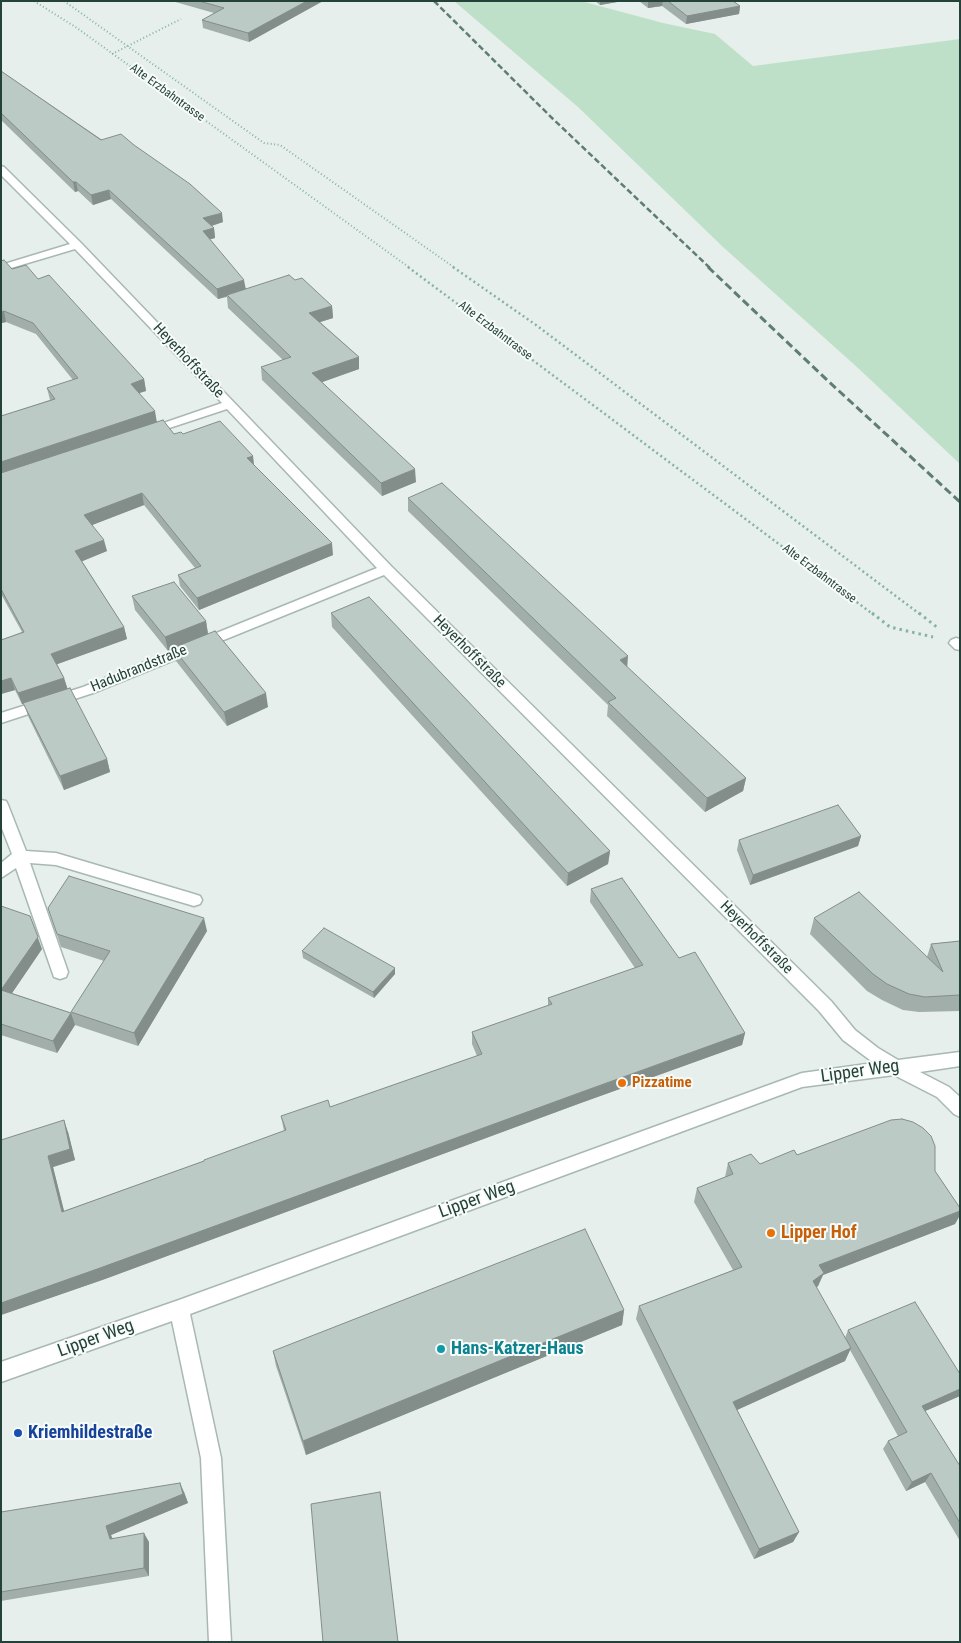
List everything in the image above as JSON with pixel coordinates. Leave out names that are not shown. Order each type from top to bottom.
[{"type":"street","name":"Heyerhoffstraße","points":[[1,169],[77,245],[386,569],[825,1006],[850,1035],[872,1053],[943,1092],[960,1109]]},
{"type":"street","points":[[1,268],[77,245]]},
{"type":"street","points":[[134,436],[228,404]]},
{"type":"street","name":"Hadubrandstraße","points":[[1,718],[88,690],[386,569]]},
{"type":"street","points":[[1,805],[60,972]]},
{"type":"street","points":[[1,872],[20,856],[56,859],[194,900]]},
{"type":"street","name":"Lipper Weg","points":[[1,1372],[180,1309],[802,1080],[960,1059]]},
{"type":"street","points":[[180,1309],[212,1458],[220,1642]]},
{"type":"path","name":"Alte Erzbahntrasse","points":[[34,1],[77,28],[436,287],[890,627],[958,644]]},
{"type":"path","points":[[64,1],[264,143],[280,145],[536,325],[876,580],[958,644]]},
{"type":"path","points":[[112,54],[181,20]]},
{"type":"green space","points":[[454,1],[581,1],[663,23],[715,34],[753,66],[960,39],[960,464],[858,368],[723,247],[578,107]]},
{"type":"building","points":[[199,1],[307,1],[248,33],[202,20],[224,8]]},
{"type":"building","points":[[668,1],[733,1],[740,6],[687,16]]},
{"type":"building","points":[[1,71],[101,140],[121,134],[190,184],[222,213],[203,218],[214,228],[203,231],[244,280],[217,289],[109,190],[91,195],[76,182],[73,182],[1,113]]},
{"type":"building","points":[[4,260],[12,269],[26,265],[38,279],[49,275],[144,379],[131,384],[155,411],[1,462],[1,416],[55,399],[47,388],[78,378],[33,323],[4,311],[1,312],[1,261]]},
{"type":"building","points":[[289,275],[295,280],[302,278],[332,306],[309,313],[359,357],[312,373],[415,469],[381,483],[261,367],[291,357],[227,295]]},
{"type":"building","points":[[163,420],[174,434],[181,432],[183,434],[220,421],[253,456],[247,458],[332,543],[197,598],[178,575],[201,566],[142,493],[84,515],[104,540],[75,551],[124,627],[51,654],[64,678],[18,693],[11,678],[1,681],[1,640],[24,632],[1,589],[1,473]]},
{"type":"building","points":[[442,483],[628,656],[620,660],[746,778],[707,798],[608,702],[616,698],[408,498]]},
{"type":"building","points":[[174,582],[206,621],[165,637],[132,596]]},
{"type":"building","points":[[369,597],[610,851],[568,873],[331,613]]},
{"type":"building","points":[[215,631],[266,693],[224,712],[173,648]]},
{"type":"building","points":[[70,688],[107,759],[60,776],[23,703]]},
{"type":"building","points":[[838,805],[861,836],[753,875],[739,840]]},
{"type":"building","points":[[69,876],[204,918],[134,1033],[71,1012],[110,951],[57,934],[48,908]]},
{"type":"building","points":[[622,878],[679,958],[695,952],[745,1033],[1,1303],[1,1140],[64,1120],[70,1149],[48,1156],[62,1212],[286,1130],[281,1116],[328,1100],[330,1107],[482,1054],[472,1032],[552,1004],[548,998],[643,965],[591,889]]},
{"type":"building","points":[[859,892],[943,972],[931,944],[960,941],[960,995],[925,997],[909,994],[887,984],[873,974],[814,918]]},
{"type":"building","points":[[1,906],[30,916],[38,937],[1,990]]},
{"type":"building","points":[[324,928],[395,968],[373,992],[302,951]]},
{"type":"building","points":[[1,990],[71,1013],[53,1041],[1,1024]]},
{"type":"building","points":[[902,1119],[913,1122],[931,1136],[935,1146],[935,1171],[960,1208],[960,1211],[819,1265],[824,1273],[813,1281],[851,1348],[733,1402],[799,1532],[759,1549],[639,1306],[742,1267],[697,1188],[733,1174],[728,1163],[751,1154],[760,1164],[794,1150],[797,1155],[891,1120]]},
{"type":"building","name":"Hans-Katzer-Haus","points":[[585,1229],[624,1310],[303,1441],[273,1351]]},
{"type":"building","points":[[915,1302],[960,1374],[960,1389],[922,1406],[960,1466],[960,1523],[931,1473],[912,1482],[888,1441],[907,1432],[848,1330]]},
{"type":"building","points":[[180,1483],[183,1494],[106,1526],[110,1539],[144,1533],[144,1568],[1,1592],[1,1512]]},
{"type":"building","points":[[380,1492],[398,1642],[323,1642],[311,1504]]},
{"type":"railway","points":[[434,1],[552,118],[710,268]]},
{"type":"railway","points":[[708,267],[960,502]]},
{"type":"place","name":"Pizzatime","points":[[622,1083]]},
{"type":"place","name":"Lipper Hof","points":[[771,1233]]},
{"type":"place","name":"Hans-Katzer-Haus","points":[[441,1349]]},
{"type":"place","name":"Kriemhildestraße","points":[[18,1433]]}]
